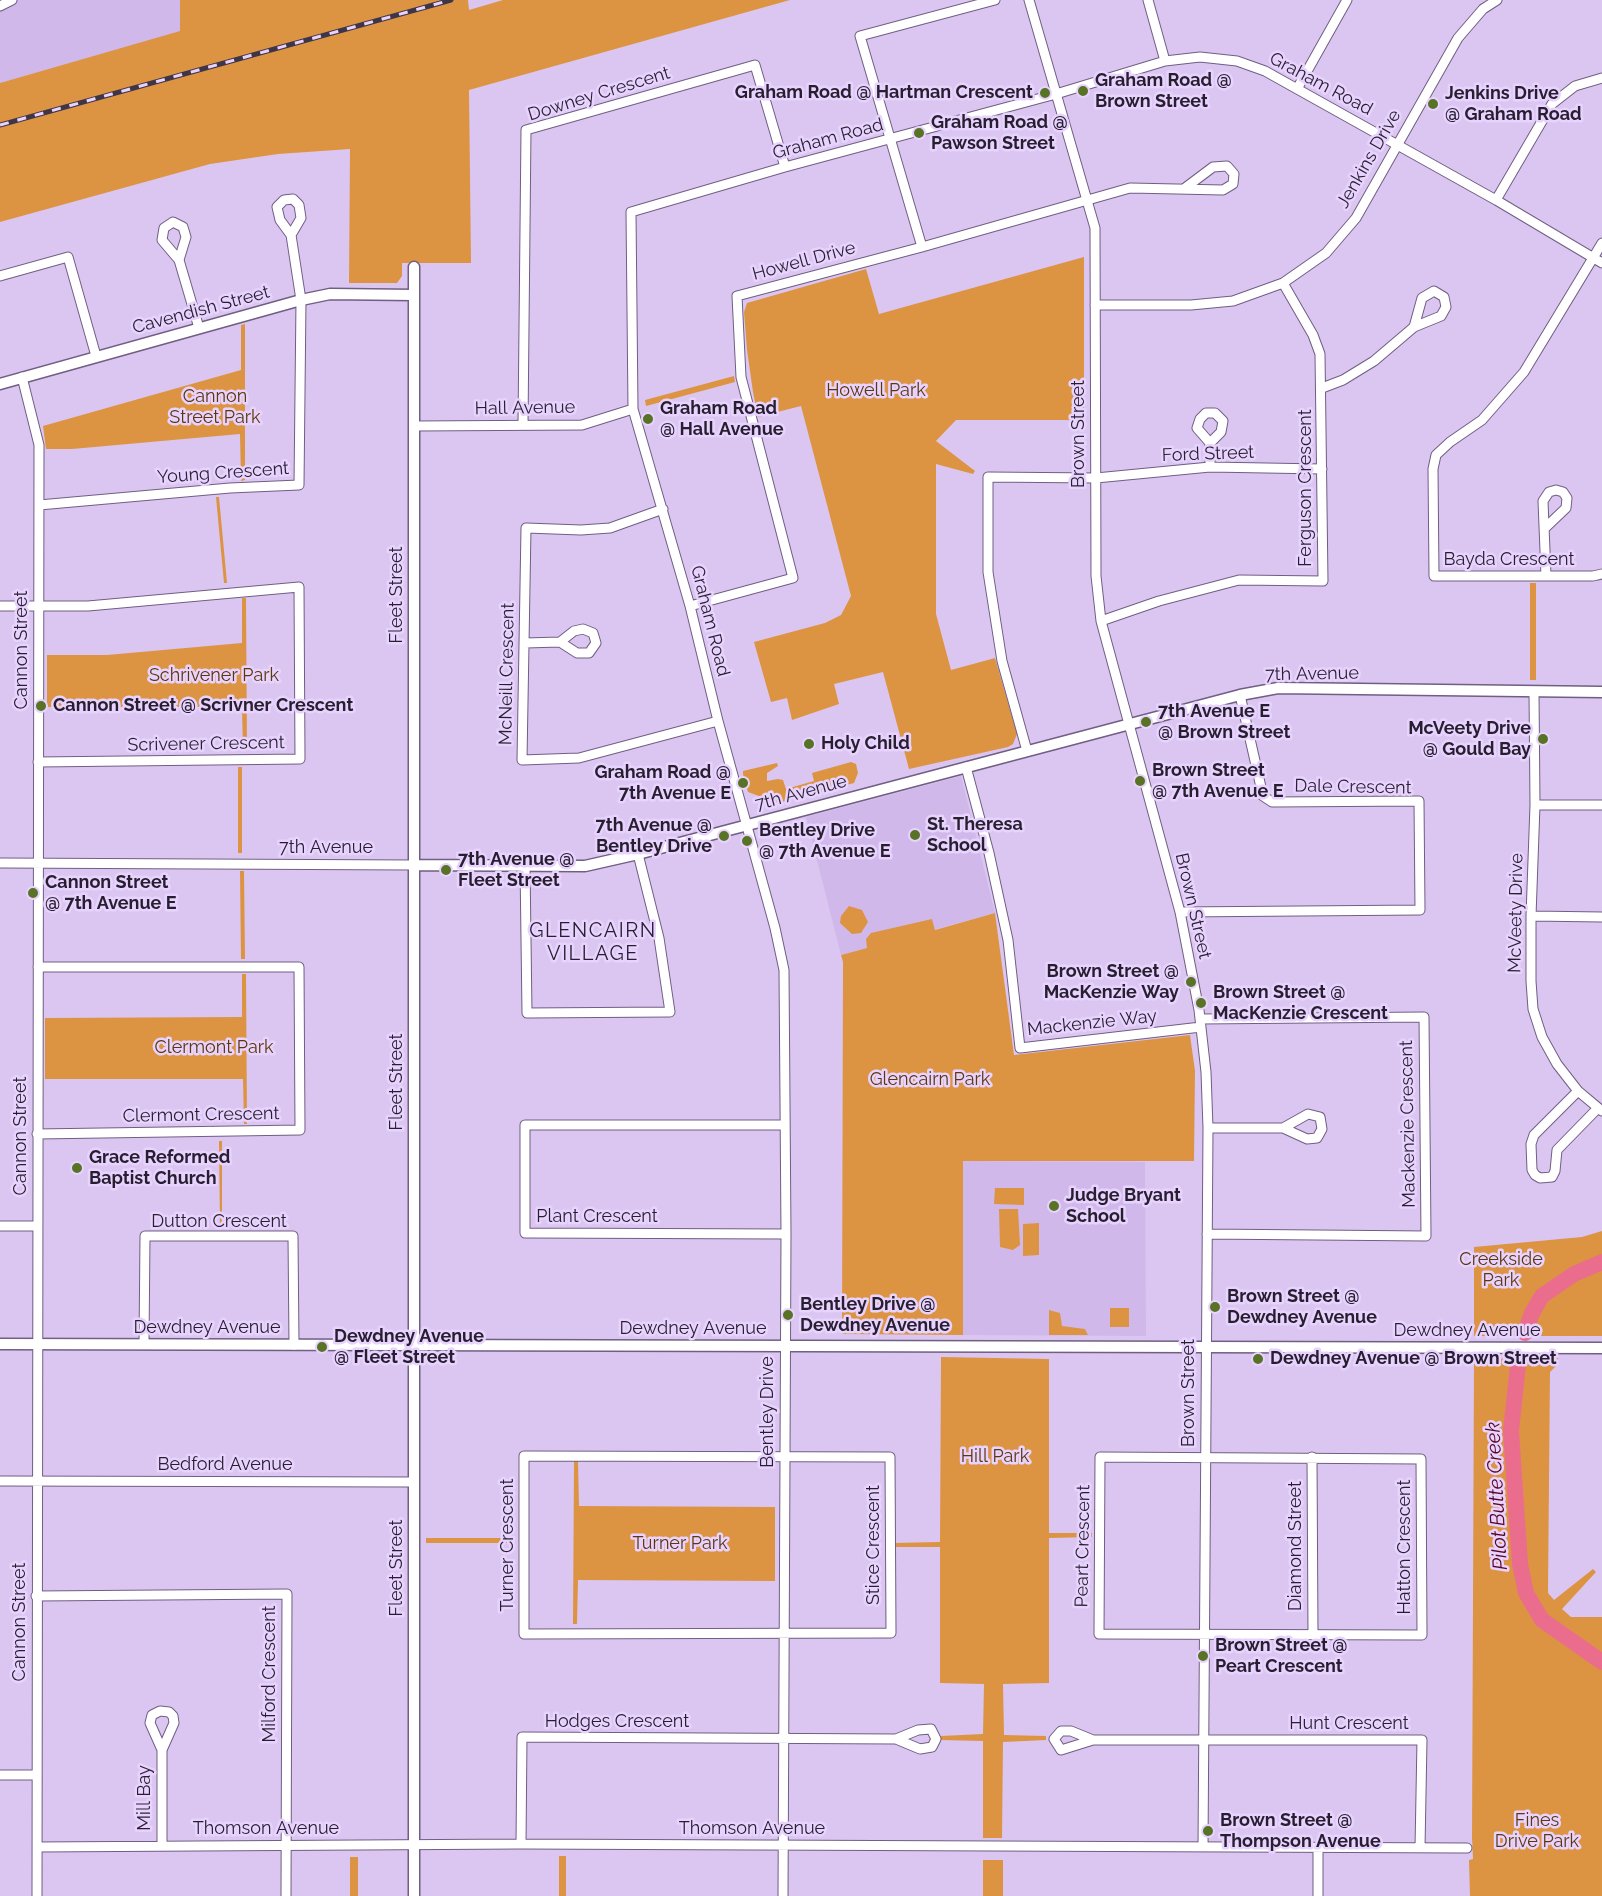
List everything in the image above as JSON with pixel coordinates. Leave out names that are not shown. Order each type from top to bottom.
[{"type":"street","points":[[0,6],[12,0]]},
{"type":"street","points":[[922,247],[860,36],[995,0]]},
{"type":"street","name":"Brown Street","points":[[1029,0],[1095,228],[1096,576],[1101,621],[1180,912],[1200,1023],[1206,1072],[1208,1128],[1203,1846]]},
{"type":"street","points":[[1148,0],[1166,61]]},
{"type":"street","points":[[1297,89],[1347,0]]},
{"type":"street","name":"Jenkins Drive","points":[[1095,305],[1191,305],[1233,301],[1283,283],[1326,252],[1356,218],[1458,38],[1483,9],[1497,0]]},
{"type":"street","name":"Graham Road","points":[[747,824],[718,721],[690,606],[633,409],[631,212],[785,167],[1056,94],[1166,61],[1200,57],[1237,61],[1265,71],[1496,200],[1598,260]]},
{"type":"street","name":"Downey Crescent","points":[[523,425],[526,130],[755,65],[785,167]]},
{"type":"street","points":[[1496,200],[1552,104],[1575,86],[1602,78]]},
{"type":"street","name":"Howell Drive","points":[[690,606],[793,578],[741,377],[737,296],[1130,188],[1223,190],[1233,184],[1234,174],[1227,166],[1214,167],[1185,188]]},
{"type":"street","points":[[291,235],[301,300]]},
{"type":"street","points":[[1598,260],[1602,243]]},
{"type":"street","points":[[0,276],[68,257],[96,356]]},
{"type":"street","points":[[179,260],[199,328]]},
{"type":"street","name":"Bayda Crescent","points":[[1598,260],[1524,372],[1482,420],[1450,442],[1436,455],[1433,469],[1434,576],[1593,576],[1602,573]]},
{"type":"street","name":"Fleet Street","points":[[414,267],[414,1896]]},
{"type":"street","name":"Ferguson Crescent","points":[[1101,621],[1159,601],[1239,580],[1323,581],[1320,354],[1313,335],[1283,283]]},
{"type":"street","name":"Cavendish Street","points":[[0,384],[301,300],[330,294],[414,295]]},
{"type":"street","name":"Young Crescent","points":[[39,505],[230,488],[299,485],[301,300]]},
{"type":"street","points":[[1322,388],[1343,380],[1374,361],[1414,327]]},
{"type":"street","name":"Cannon Street","points":[[22,377],[38,438],[39,505],[37,1896]]},
{"type":"street","name":"Hall Avenue","points":[[415,426],[582,425],[633,409]]},
{"type":"street","points":[[1210,443],[1210,467]]},
{"type":"street","name":"Ford Street","points":[[1027,751],[1002,661],[988,572],[988,477],[1096,478],[1210,467],[1322,469]]},
{"type":"street","name":"McNeill Crescent","points":[[663,509],[610,528],[582,531],[526,528],[522,760],[579,758],[718,721]]},
{"type":"street","points":[[1545,528],[1546,576]]},
{"type":"street","name":"Scrivener Crescent","points":[[38,606],[88,606],[299,587],[300,759],[38,762]]},
{"type":"street","points":[[0,606],[38,606]]},
{"type":"street","points":[[525,643],[560,642]]},
{"type":"street","name":"7th Avenue","points":[[0,863],[585,866],[1240,695],[1278,688],[1602,692]]},
{"type":"street","name":"McVeety Drive","points":[[1534,692],[1535,805],[1531,916],[1533,1009],[1542,1036],[1557,1064],[1578,1091],[1600,1110]]},
{"type":"street","name":"Dale Crescent","points":[[1180,912],[1420,910],[1419,801],[1272,802],[1263,796],[1240,695]]},
{"type":"street","name":"Mackenzie Way","points":[[966,767],[989,853],[1008,940],[1020,1048],[1200,1023]]},
{"type":"street","points":[[1535,805],[1602,805]]},
{"type":"street","name":"Bentley Drive","points":[[747,824],[784,970],[786,1234],[783,1896]]},
{"type":"street","points":[[525,865],[527,1013],[670,1012],[659,938],[638,854]]},
{"type":"street","points":[[1531,916],[1602,917]]},
{"type":"street","name":"Clermont Crescent","points":[[37,1134],[300,1130],[299,967],[38,967]]},
{"type":"street","name":"Mackenzie Crescent","points":[[1200,1023],[1424,1017],[1426,1236],[1207,1234]]},
{"type":"street","points":[[1578,1091],[1534,1135],[1532,1170],[1535,1175],[1540,1178],[1552,1177],[1555,1171],[1557,1150],[1600,1110]]},
{"type":"street","name":"Plant Crescent","points":[[784,1125],[525,1125],[525,1233],[786,1234]]},
{"type":"street","points":[[1208,1128],[1283,1128]]},
{"type":"street","points":[[0,1226],[37,1226]]},
{"type":"street","name":"Dutton Crescent","points":[[144,1344],[145,1236],[293,1236],[294,1345]]},
{"type":"street","name":"Dewdney Avenue","points":[[0,1344],[1602,1348]]},
{"type":"street","name":"Turner Crescent","points":[[784,1457],[524,1456],[524,1634],[784,1634]]},
{"type":"street","name":"Peart Crescent","points":[[1204,1635],[1099,1634],[1100,1456],[1205,1457]]},
{"type":"street","name":"Stice Crescent","points":[[784,1457],[890,1457],[891,1622],[891,1633],[784,1634]]},
{"type":"street","name":"Hatton Crescent","points":[[1204,1635],[1422,1635],[1421,1459],[1205,1457]]},
{"type":"street","name":"Diamond Street","points":[[1312,1457],[1313,1635]]},
{"type":"street","name":"Bedford Avenue","points":[[0,1481],[413,1482]]},
{"type":"street","name":"Milford Crescent","points":[[36,1596],[287,1594],[286,1896]]},
{"type":"street","name":"Hodges Crescent","points":[[521,1844],[522,1737],[783,1739]]},
{"type":"street","points":[[783,1739],[896,1739]]},
{"type":"street","points":[[1093,1740],[1204,1741]]},
{"type":"street","name":"Hunt Crescent","points":[[1204,1741],[1422,1740],[1420,1848]]},
{"type":"street","name":"Mill Bay","points":[[162,1750],[162,1846]]},
{"type":"street","points":[[0,1775],[36,1775]]},
{"type":"street","name":"Thomson Avenue","points":[[37,1847],[521,1844],[1467,1848]]},
{"type":"street","points":[[1318,1847],[1318,1896]]},
{"type":"shaded area","points":[[0,0],[180,0],[181,31],[0,83]]},
{"type":"shaded area","points":[[961,776],[995,913],[841,955],[806,817]]},
{"type":"shaded area","name":"Judge Bryant School","points":[[963,1161],[1145,1162],[1146,1336],[963,1335]]},
{"type":"green space","points":[[180,0],[468,0],[469,10],[503,0],[790,0],[469,90],[471,263],[402,263],[402,276],[397,283],[349,283],[350,149],[278,154],[210,164],[0,222],[0,83],[180,31]]},
{"type":"green space","name":"Howell Park","points":[[1084,257],[1084,420],[956,420],[936,441],[975,471],[973,474],[936,464],[936,614],[951,670],[995,658],[1017,734],[1013,744],[909,769],[883,672],[834,684],[839,704],[792,720],[787,698],[771,702],[754,642],[825,623],[841,615],[851,596],[801,406],[758,417],[747,350],[744,312],[747,303],[866,269],[879,314]]},
{"type":"green space","name":"Cannon Street Park","points":[[245,324],[245,480],[241,481],[240,434],[72,449],[46,449],[43,426],[241,370],[241,325]]},
{"type":"green space","points":[[734,376],[735,382],[646,406],[645,400]]},
{"type":"green space","points":[[216,497],[219,497],[227,583],[224,583]]},
{"type":"green space","points":[[1530,583],[1536,583],[1536,680],[1530,680]]},
{"type":"green space","name":"Schrivener Park","points":[[242,598],[246,598],[247,751],[243,751],[242,707],[47,707],[47,655],[107,655],[242,643]]},
{"type":"green space","points":[[851,762],[856,764],[858,773],[854,783],[778,803],[748,792],[743,774],[743,771],[777,763],[778,766],[767,773],[767,781],[783,780],[786,789],[814,781],[812,773]]},
{"type":"green space","points":[[238,767],[242,767],[242,853],[238,853]]},
{"type":"green space","points":[[240,871],[244,871],[245,959],[241,959]]},
{"type":"green space","points":[[849,906],[862,910],[868,922],[861,933],[852,934],[840,923],[841,916]]},
{"type":"green space","name":"Glencairn Park","points":[[995,913],[1014,1055],[1190,1035],[1195,1071],[1194,1161],[963,1161],[963,1335],[842,1334],[843,962],[841,955],[867,948],[866,939],[871,933],[932,919],[935,930]]},
{"type":"green space","name":"Clermont Park","points":[[242,974],[246,974],[247,1124],[244,1124],[243,1079],[45,1079],[45,1018],[242,1017]]},
{"type":"green space","points":[[219,1141],[222,1141],[222,1227],[220,1227]]},
{"type":"green space","points":[[995,1188],[1024,1188],[1024,1205],[994,1204]]},
{"type":"green space","points":[[999,1209],[1018,1209],[1020,1245],[1013,1250],[1000,1247]]},
{"type":"green space","points":[[1039,1223],[1039,1255],[1023,1256],[1023,1224]]},
{"type":"green space","name":"Creekside Park","points":[[1602,1231],[1602,1336],[1474,1336],[1474,1247],[1582,1237]]},
{"type":"green space","points":[[1110,1308],[1129,1308],[1129,1327],[1110,1327]]},
{"type":"green space","points":[[1049,1310],[1060,1313],[1062,1326],[1085,1329],[1088,1335],[1049,1335]]},
{"type":"green space","name":"Hill Park","points":[[941,1357],[1049,1359],[1049,1533],[1092,1533],[1092,1537],[1049,1538],[1049,1683],[1003,1684],[1004,1735],[1046,1736],[1046,1740],[1003,1742],[1002,1838],[983,1838],[983,1741],[941,1740],[941,1736],[983,1734],[984,1684],[940,1683],[940,1547],[894,1547],[894,1543],[940,1542]]},
{"type":"green space","name":"Fines Drive Park","points":[[1558,1358],[1558,1364],[1550,1372],[1548,1593],[1554,1600],[1593,1569],[1596,1572],[1562,1609],[1571,1617],[1602,1617],[1602,1896],[1470,1896],[1469,1860],[1473,1859],[1474,1359]]},
{"type":"green space","name":"Turner Park","points":[[574,1461],[578,1461],[579,1506],[775,1507],[775,1581],[578,1580],[577,1624],[573,1624]]},
{"type":"green space","points":[[426,1538],[513,1538],[513,1543],[426,1543]]},
{"type":"green space","points":[[559,1856],[566,1856],[566,1896],[559,1896]]},
{"type":"green space","points":[[350,1857],[358,1857],[358,1896],[350,1896]]},
{"type":"green space","points":[[983,1860],[1003,1860],[1003,1896],[983,1896]]},
{"type":"waterway","name":"Pilot Butte Creek","points":[[1525,1333],[1532,1313],[1542,1296],[1574,1274],[1602,1262]]},
{"type":"waterway","name":"Pilot Butte Creek","points":[[1518,1365],[1511,1431],[1520,1564],[1526,1593],[1542,1620],[1602,1662]]},
{"type":"waterway","name":"Pilot Butte Creek","points":[[1548,1624],[1549,1618]]},
{"type":"railway","points":[[0,125],[451,0]]},
{"type":"place","name":"Graham Road @ Brown Street","points":[[1083,91]]},
{"type":"place","name":"Graham Road @ Hartman Crescent","points":[[1045,93]]},
{"type":"place","name":"Jenkins Drive @ Graham Road","points":[[1433,104]]},
{"type":"place","name":"Graham Road @ Pawson Street","points":[[919,133]]},
{"type":"place","name":"Graham Road @ Hall Avenue","points":[[648,419]]},
{"type":"place","name":"Cannon Street @ Scrivner Crescent","points":[[41,706]]},
{"type":"place","name":"7th Avenue E @ Brown Street","points":[[1146,722]]},
{"type":"place","name":"McVeety Drive @ Gould Bay","points":[[1543,739]]},
{"type":"place","name":"Holy Child","points":[[809,744]]},
{"type":"place","name":"Brown Street @ 7th Avenue E","points":[[1140,781]]},
{"type":"place","name":"Graham Road @ 7th Avenue E","points":[[743,783]]},
{"type":"place","name":"St. Theresa School","points":[[915,835]]},
{"type":"place","name":"7th Avenue @ Bentley Drive","points":[[724,836]]},
{"type":"place","name":"Bentley Drive @ 7th Avenue E","points":[[747,841]]},
{"type":"place","name":"7th Avenue @ Fleet Street","points":[[446,870]]},
{"type":"place","name":"Cannon Street @ 7th Avenue E","points":[[33,893]]},
{"type":"place","name":"Brown Street @ MacKenzie Way","points":[[1191,982]]},
{"type":"place","name":"Brown Street @ MacKenzie Crescent","points":[[1201,1003]]},
{"type":"place","name":"Grace Reformed Baptist Church","points":[[77,1168]]},
{"type":"place","name":"Judge Bryant School","points":[[1054,1206]]},
{"type":"place","name":"Brown Street @ Dewdney Avenue","points":[[1215,1307]]},
{"type":"place","name":"Bentley Drive @ Dewdney Avenue","points":[[788,1315]]},
{"type":"place","name":"Dewdney Avenue @ Fleet Street","points":[[322,1347]]},
{"type":"place","name":"Dewdney Avenue @ Brown Street","points":[[1258,1359]]},
{"type":"place","name":"Brown Street @ Peart Crescent","points":[[1203,1656]]},
{"type":"place","name":"Brown Street @ Thompson Avenue","points":[[1208,1831]]},
{"type":"district","name":"GLENCAIRN VILLAGE","points":[[593,942]]}]
